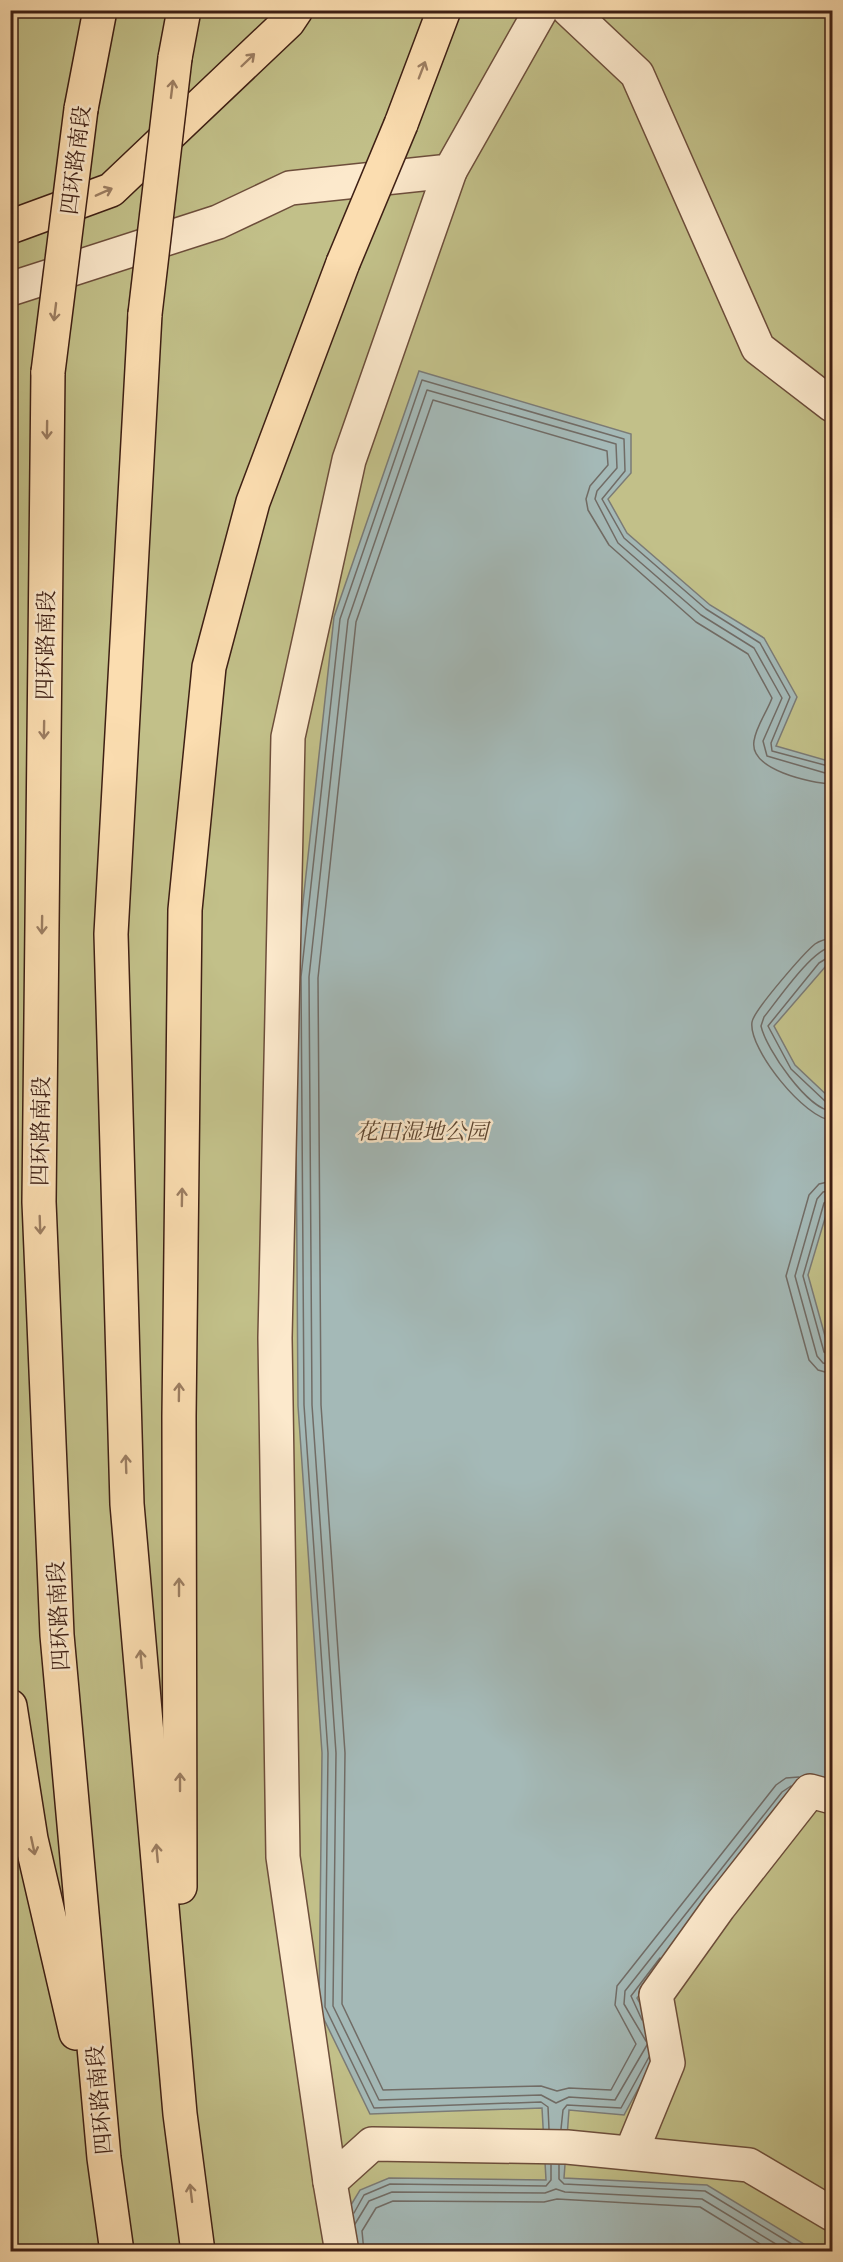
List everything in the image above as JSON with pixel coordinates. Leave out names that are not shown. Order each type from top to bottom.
[{"type":"highway","points":[[81,108],[89,10]]},
{"type":"highway","name":"四环路南段","points":[[100,10],[81,108],[48,372],[39,1202],[57,1635],[104,2158],[117,2252]]},
{"type":"highway","points":[[184,10],[175,58],[145,314],[111,934],[127,1504],[180,2114],[198,2252]]},
{"type":"highway","points":[[10,227],[111,190],[288,22],[296,10]]},
{"type":"highway","points":[[180,2114],[179,1416],[185,910],[209,667],[253,502],[343,263],[401,124],[444,10]]},
{"type":"highway","points":[[10,1706],[31,1839],[104,2158]]},
{"type":"street","points":[[342,2252],[283,1857],[275,1338],[288,737],[349,460],[450,171],[541,10]]},
{"type":"street","points":[[569,10],[637,74],[758,348],[832,405]]},
{"type":"street","points":[[10,289],[218,222],[290,188],[450,171]]},
{"type":"street","points":[[631,2153],[668,2063],[656,1995],[719,1907],[810,1791],[832,1797]]},
{"type":"street","points":[[330,2182],[372,2144],[555,2147],[749,2165],[832,2214]]},
{"type":"green space","name":"花田湿地公园","points":[[11,11],[832,11],[832,2251],[11,2251]]},
{"type":"water","points":[[419,371],[631,434],[631,473],[608,499],[627,533],[710,605],[764,638],[797,697],[776,746],[832,762],[832,959],[774,1026],[795,1065],[832,1100],[832,1195],[808,1275],[832,1361],[832,1810],[794,1799],[637,1998],[663,2043],[624,2115],[569,2110],[564,2178],[707,2185],[804,2244],[802,2251],[342,2251],[337,2228],[360,2190],[389,2178],[546,2180],[542,2108],[370,2114],[319,2009],[322,1753],[298,1406],[295,976],[334,617]]}]
